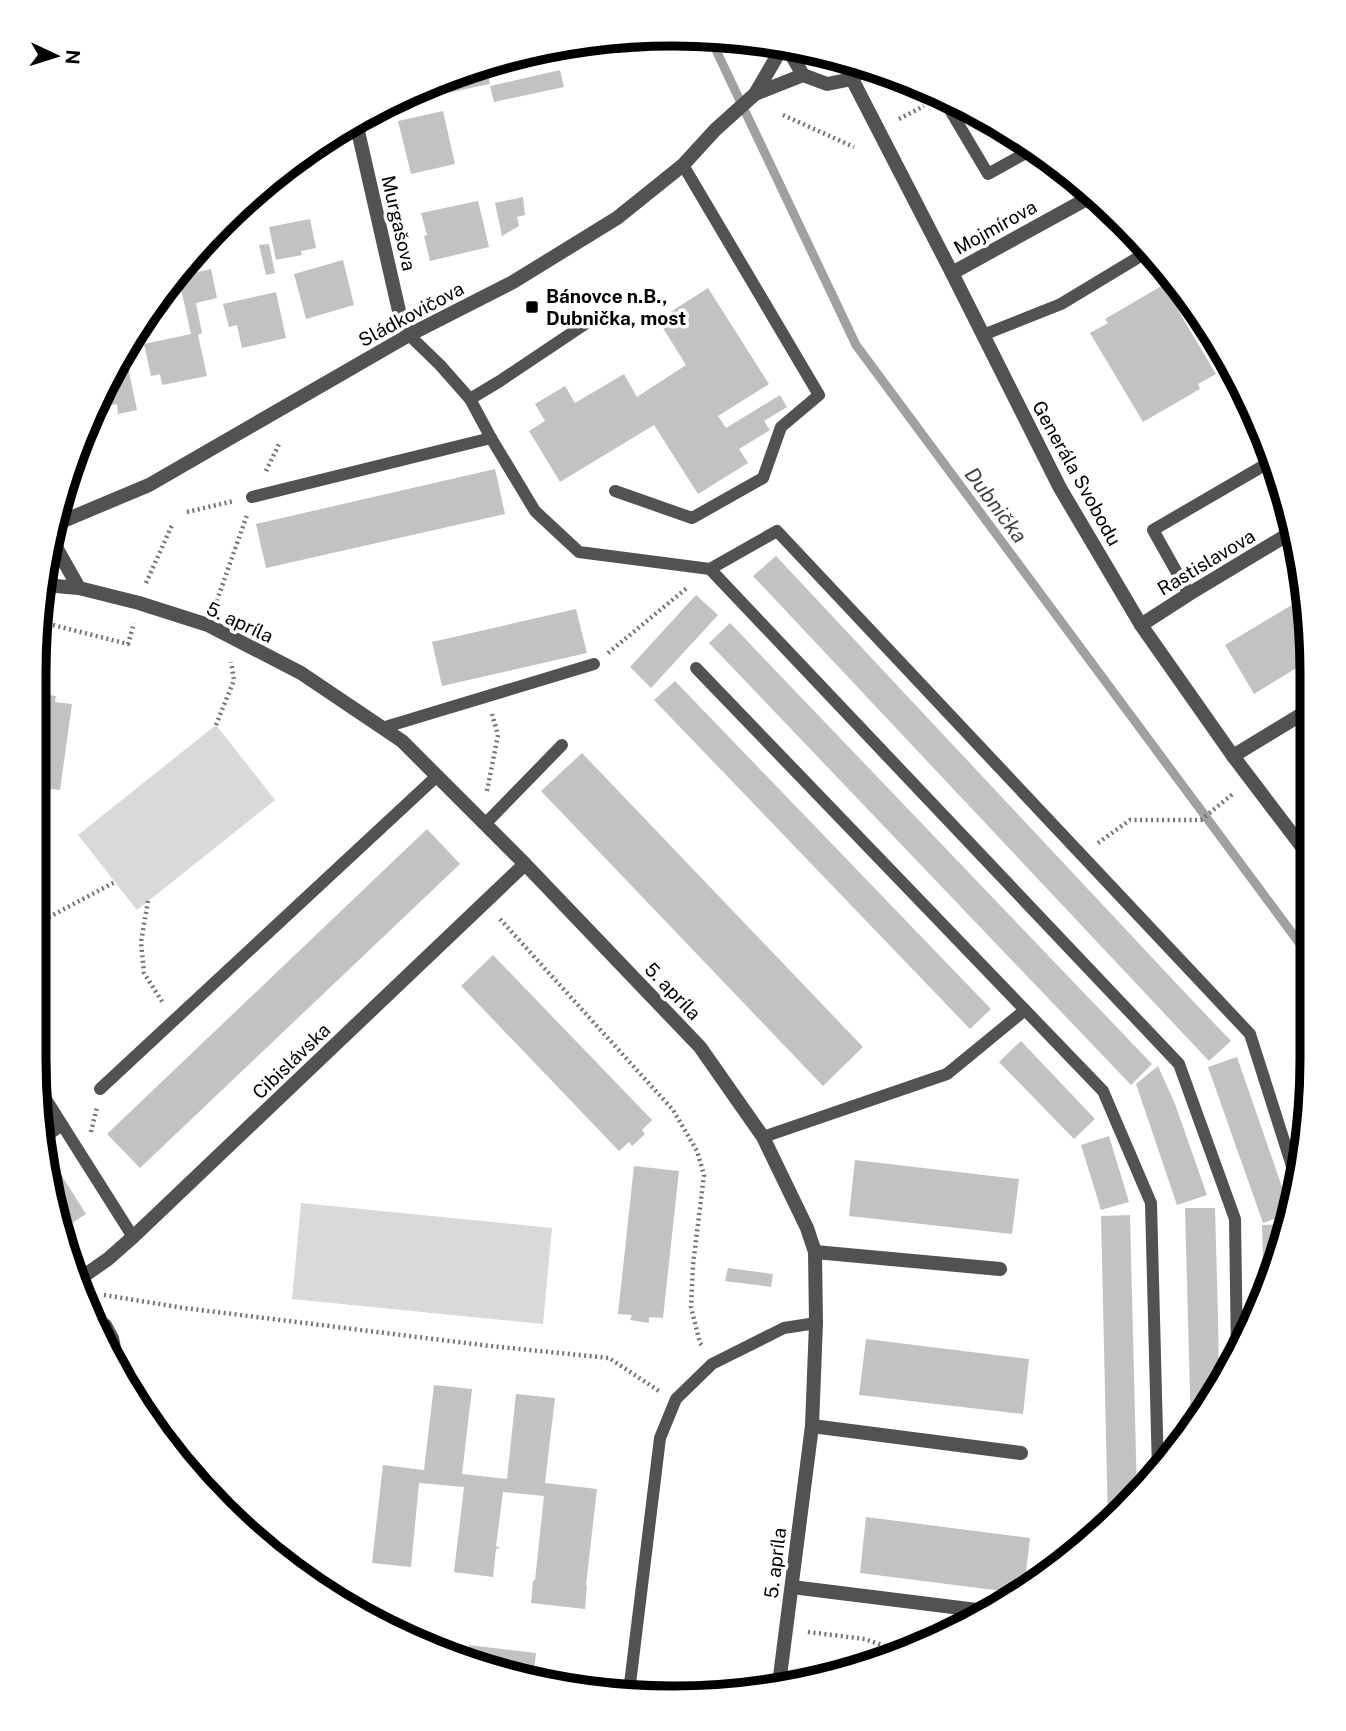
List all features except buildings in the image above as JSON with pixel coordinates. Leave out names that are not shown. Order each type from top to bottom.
[{"type":"street","name":"Sládkovičova","points":[[65,520],[149,485],[409,335],[513,282],[617,218],[683,165],[755,93],[779,55]]},
{"type":"street","points":[[792,57],[803,75],[827,84],[852,79],[857,74]]},
{"type":"street","name":"Sládkovičova","points":[[755,93],[803,75]]},
{"type":"street","name":"Generála Svobodu","points":[[852,79],[1060,488],[1141,625],[1233,756],[1300,844]]},
{"type":"street","name":"Murgašova","points":[[358,131],[398,311],[409,335]]},
{"type":"street","name":"Mojmírova","points":[[952,273],[1085,200]]},
{"type":"street","name":"Rastislavova","points":[[1141,625],[1285,536]]},
{"type":"street","points":[[58,551],[79,588]]},
{"type":"street","name":"5. apríla","points":[[52,586],[79,588],[139,603],[208,625],[301,673],[402,741],[526,864],[700,1047],[763,1137],[807,1227],[815,1252],[816,1322],[812,1426],[780,1676]]},
{"type":"street","points":[[1233,756],[1300,715]]},
{"type":"street","name":"Cibislávska","points":[[85,1275],[133,1237],[526,864]]},
{"type":"street","points":[[815,1252],[1000,1269]]},
{"type":"street","points":[[812,1426],[1021,1453]]},
{"type":"street","points":[[792,1587],[972,1609]]},
{"type":"lane","points":[[950,110],[988,174],[1025,153]]},
{"type":"lane","points":[[615,491],[692,517],[763,478],[780,427],[819,395],[683,165]]},
{"type":"lane","points":[[983,335],[1061,304],[1142,255]]},
{"type":"lane","points":[[470,399],[588,322]]},
{"type":"lane","points":[[409,335],[470,399],[535,511],[579,552],[710,569],[777,531],[1250,1034],[1291,1163]]},
{"type":"lane","points":[[252,497],[491,438]]},
{"type":"lane","points":[[1189,593],[1153,530],[1265,465]]},
{"type":"lane","points":[[710,569],[1179,1064],[1235,1220],[1237,1334]]},
{"type":"lane","points":[[382,728],[594,664]]},
{"type":"lane","points":[[696,668],[1103,1091],[1151,1203],[1158,1456]]},
{"type":"lane","points":[[485,824],[562,745]]},
{"type":"lane","points":[[100,1089],[437,776]]},
{"type":"lane","points":[[763,1137],[947,1074],[1025,1010]]},
{"type":"lane","points":[[47,1101],[133,1237]]},
{"type":"lane","points":[[50,1133],[62,1125]]},
{"type":"lane","points":[[630,1684],[660,1438],[676,1399],[712,1364],[784,1328],[816,1322]]},
{"type":"lane","points":[[105,1324],[114,1343]]},
{"type":"path","points":[[899,119],[924,106]]},
{"type":"path","points":[[783,115],[854,147]]},
{"type":"path","points":[[187,512],[252,497]]},
{"type":"path","points":[[144,589],[173,523]]},
{"type":"path","points":[[216,604],[232,559]]},
{"type":"path","points":[[594,664],[710,569]]},
{"type":"path","points":[[48,624],[128,644],[136,615]]},
{"type":"path","points":[[216,726],[234,680],[230,657]]},
{"type":"path","points":[[486,797],[498,735]]},
{"type":"path","points":[[1081,855],[1130,820],[1200,820],[1218,805]]},
{"type":"path","points":[[46,919],[115,882]]},
{"type":"path","points":[[148,901],[141,942],[144,973],[174,1021]]},
{"type":"path","points":[[485,903],[673,1110],[697,1151],[704,1175],[692,1265],[691,1307],[700,1343],[717,1363]]},
{"type":"path","points":[[86,1162],[100,1089]]},
{"type":"path","points":[[98,1294],[184,1308],[609,1358],[666,1395]]},
{"type":"path","points":[[805,1632],[865,1639],[888,1647]]},
{"type":"shaded area","points":[[216,725],[275,800],[137,910],[78,835]]},
{"type":"shaded area","points":[[301,1203],[552,1228],[543,1324],[292,1299]]},
{"type":"waterway","name":"Dubnička","points":[[715,47],[856,345],[1300,944]]},
{"type":"place","name":"Bánovce n.B., Dubnička, most","points":[[532,307]]}]
